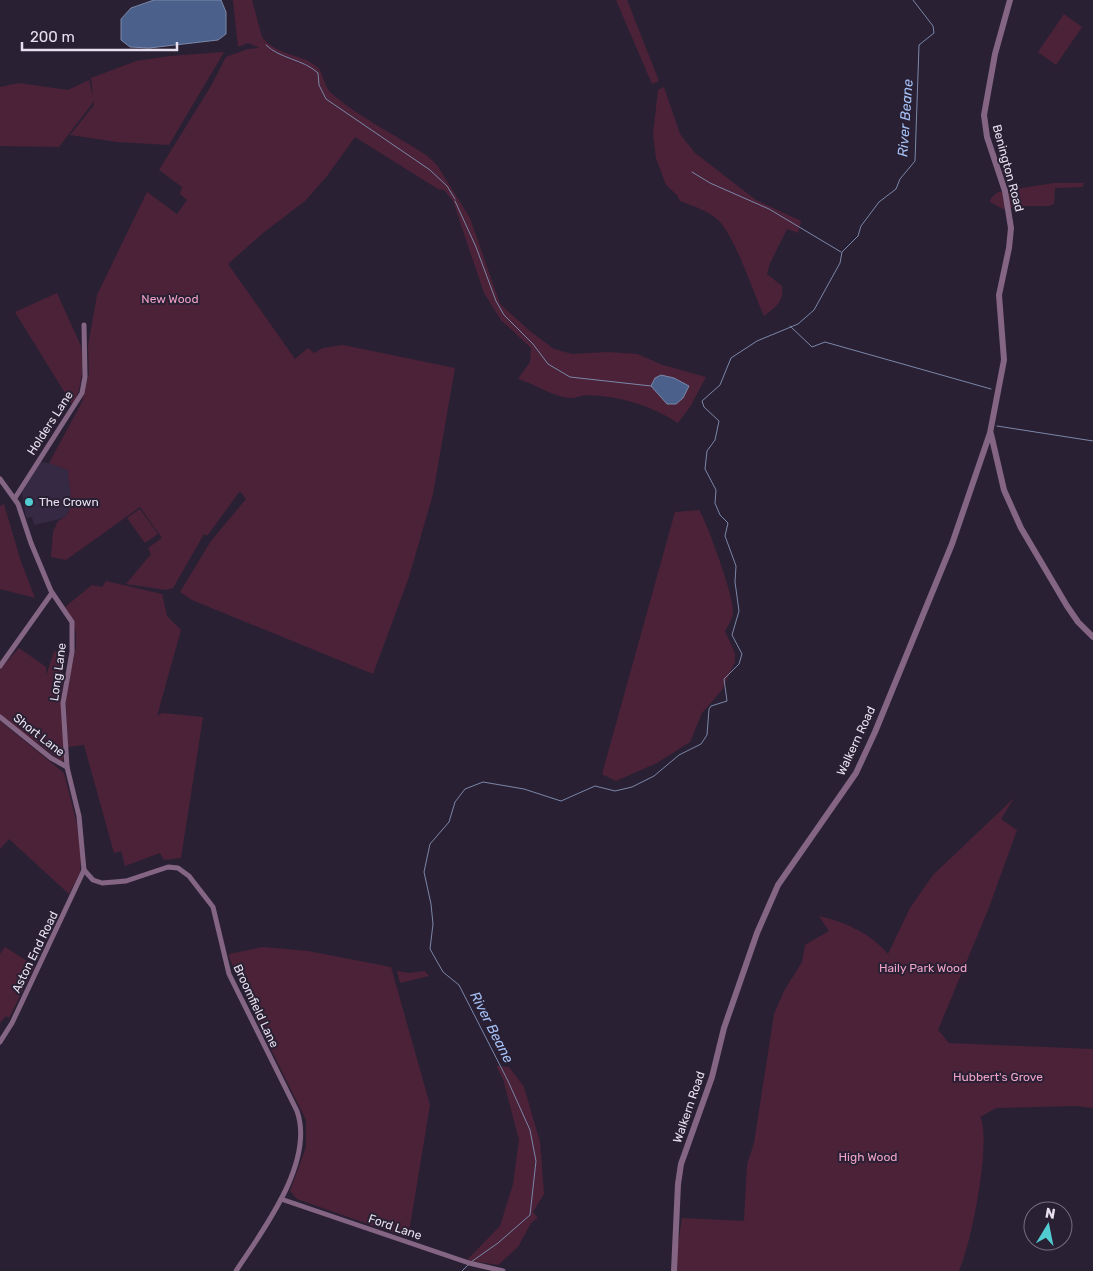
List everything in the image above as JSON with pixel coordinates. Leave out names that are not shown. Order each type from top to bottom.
[{"type":"street","name":"Benington Road","points":[[990,433],[1004,360],[1000,295],[1008,257],[1011,228],[1004,192],[987,137],[984,115],[995,54],[1010,0]]},
{"type":"street","name":"Holders Lane","points":[[15,498],[82,393],[85,377],[84,325]]},
{"type":"street","points":[[990,433],[1004,490],[1021,528],[1067,606],[1078,622],[1093,637]]},
{"type":"street","name":"Walkern Road","points":[[674,1271],[677,1241],[678,1184],[681,1164],[712,1077],[724,1028],[757,933],[778,885],[856,773],[952,544],[990,433]]},
{"type":"street","name":"Long Lane","points":[[0,479],[15,498],[52,593],[72,622],[74,631],[63,703],[66,767],[79,816],[84,870]]},
{"type":"street","points":[[0,666],[52,593]]},
{"type":"street","name":"Short Lane","points":[[0,717],[51,758],[66,767]]},
{"type":"street","name":"Broomfield Lane","points":[[84,870],[93,880],[106,883],[126,881],[163,868],[178,868],[189,876],[213,908],[229,974],[256,1024],[299,1118],[301,1134],[298,1155],[281,1199]]},
{"type":"street","name":"Aston End Road","points":[[0,1042],[12,1023],[84,870]]},
{"type":"street","points":[[236,1271],[281,1199]]},
{"type":"street","name":"Ford Lane","points":[[281,1199],[469,1263],[503,1271]]},
{"type":"shaded area","points":[[39,462],[49,463],[68,470],[72,506],[64,518],[34,525],[32,517],[26,518],[22,492]]},
{"type":"green space","name":"New Wood","points":[[233,0],[252,0],[262,37],[268,43],[274,48],[316,66],[321,72],[330,92],[340,101],[426,155],[437,165],[470,218],[500,304],[531,332],[554,349],[572,354],[608,352],[637,354],[663,365],[706,377],[690,407],[678,423],[646,406],[611,397],[587,395],[574,398],[565,397],[518,379],[530,362],[531,348],[501,320],[484,293],[453,201],[444,190],[438,189],[355,137],[327,176],[305,201],[263,233],[228,264],[295,359],[308,348],[314,353],[323,348],[343,345],[455,368],[433,494],[409,577],[373,674],[192,600],[180,592],[211,541],[246,499],[240,491],[207,536],[204,534],[173,588],[166,590],[126,584],[151,554],[148,548],[162,538],[140,507],[66,560],[51,557],[53,532],[58,521],[68,512],[71,499],[68,470],[49,463],[82,402],[89,373],[88,346],[97,295],[147,192],[177,214],[187,200],[180,194],[182,187],[159,170],[211,86],[226,57],[248,49],[260,48],[248,43],[238,47]]},
{"type":"green space","points":[[616,0],[627,0],[659,81],[652,84]]},
{"type":"green space","points":[[1064,14],[1082,27],[1056,65],[1038,52]]},
{"type":"green space","points":[[224,52],[169,145],[117,142],[70,135],[94,105],[91,78],[136,61],[170,56]]},
{"type":"green space","points":[[89,80],[94,101],[59,147],[0,146],[0,87],[19,83],[68,90]]},
{"type":"green space","points":[[664,87],[680,134],[695,153],[756,200],[801,221],[798,233],[787,229],[770,263],[767,274],[782,286],[782,296],[778,304],[764,316],[737,251],[724,228],[718,220],[709,214],[680,201],[677,195],[666,185],[656,158],[653,134],[658,90]]},
{"type":"green space","points":[[1054,183],[1084,183],[1083,187],[1055,188],[1054,204],[1049,206],[1018,206],[1003,209],[990,202],[991,198],[998,192]]},
{"type":"green space","points":[[57,293],[81,346],[82,377],[73,406],[15,312]]},
{"type":"green space","points":[[4,504],[21,562],[35,598],[0,589],[0,506]]},
{"type":"green space","points":[[140,509],[158,534],[145,543],[127,518]]},
{"type":"green space","points":[[699,510],[708,529],[732,602],[732,616],[725,631],[735,653],[735,662],[722,690],[702,713],[690,742],[657,763],[616,781],[602,774],[675,512]]},
{"type":"green space","points":[[106,581],[162,594],[167,616],[181,630],[157,716],[162,713],[203,717],[181,858],[164,860],[160,853],[125,866],[121,851],[114,853],[84,745],[68,747],[66,700],[76,642],[72,619],[65,607],[92,585],[102,587]]},
{"type":"green space","points":[[19,648],[46,667],[46,676],[54,651],[67,655],[59,680],[54,679],[63,683],[61,703],[65,742],[63,762],[0,716],[0,669]]},
{"type":"green space","points":[[0,721],[64,773],[77,824],[81,858],[80,873],[69,894],[9,839],[0,849]]},
{"type":"green space","name":"High Wood","points":[[1014,798],[1001,819],[1017,830],[988,910],[938,1030],[949,1043],[1093,1049],[1093,1108],[1075,1106],[996,1108],[980,1117],[983,1129],[982,1169],[969,1240],[959,1271],[674,1271],[682,1218],[744,1221],[747,1165],[754,1143],[774,1014],[784,991],[802,962],[805,945],[829,931],[819,916],[856,929],[873,940],[888,954],[910,908],[933,875]]},
{"type":"green space","points":[[5,947],[35,966],[9,1018],[6,1016],[0,1023],[0,954]]},
{"type":"green space","points":[[263,947],[308,951],[391,967],[430,1105],[408,1238],[297,1199],[290,1191],[306,1147],[306,1120],[256,1019],[229,957],[229,954]]},
{"type":"green space","points":[[397,971],[409,973],[425,971],[429,976],[400,983]]},
{"type":"green space","points":[[496,1066],[509,1067],[524,1087],[540,1142],[544,1194],[533,1212],[538,1218],[531,1223],[518,1247],[498,1265],[467,1260],[500,1226],[513,1184],[519,1140],[503,1079]]},
{"type":"water","points":[[154,0],[221,0],[226,12],[226,34],[218,40],[149,48],[130,47],[121,40],[121,19],[131,8]]},
{"type":"water","points":[[661,375],[674,378],[689,386],[683,398],[676,404],[667,404],[651,386],[655,378]]},
{"type":"waterway","name":"River Beane","points":[[471,1262],[498,1243],[530,1215],[536,1161],[530,1130],[508,1081],[459,985],[443,972],[430,949],[433,924],[424,872],[430,844],[449,822],[455,802],[465,789],[483,782],[524,789],[561,801],[595,786],[615,791],[632,787],[654,776],[679,755],[701,744],[707,735],[709,709],[711,706],[727,701],[724,679],[739,664],[742,654],[732,635],[739,611],[735,582],[736,566],[725,536],[728,523],[720,515],[715,503],[716,490],[705,469],[707,451],[715,440],[719,421],[704,407],[702,401],[720,385],[731,358],[757,341],[798,324],[814,310],[840,263],[842,252],[858,236],[861,226],[879,202],[896,189],[900,179],[915,161],[919,45],[934,33],[933,26],[913,0]]},
{"type":"waterway","points":[[266,45],[272,50],[312,68],[318,73],[319,85],[326,99],[430,170],[447,186],[455,199]]},
{"type":"waterway","points":[[692,172],[710,183],[769,209],[841,252]]},
{"type":"waterway","points":[[455,201],[476,247],[496,301],[504,315],[533,344],[548,364],[570,377],[651,386]]},
{"type":"waterway","points":[[790,326],[812,347],[825,342],[991,389]]},
{"type":"waterway","points":[[997,426],[1093,441]]},
{"type":"waterway","name":"River Beane","points":[[462,1271],[468,1265]]},
{"type":"place","name":"The Crown","points":[[29,502]]},
{"type":"park label","name":"Haily Park Wood","points":[[923,968]]},
{"type":"park label","name":"Hubbert's Grove","points":[[998,1077]]}]
